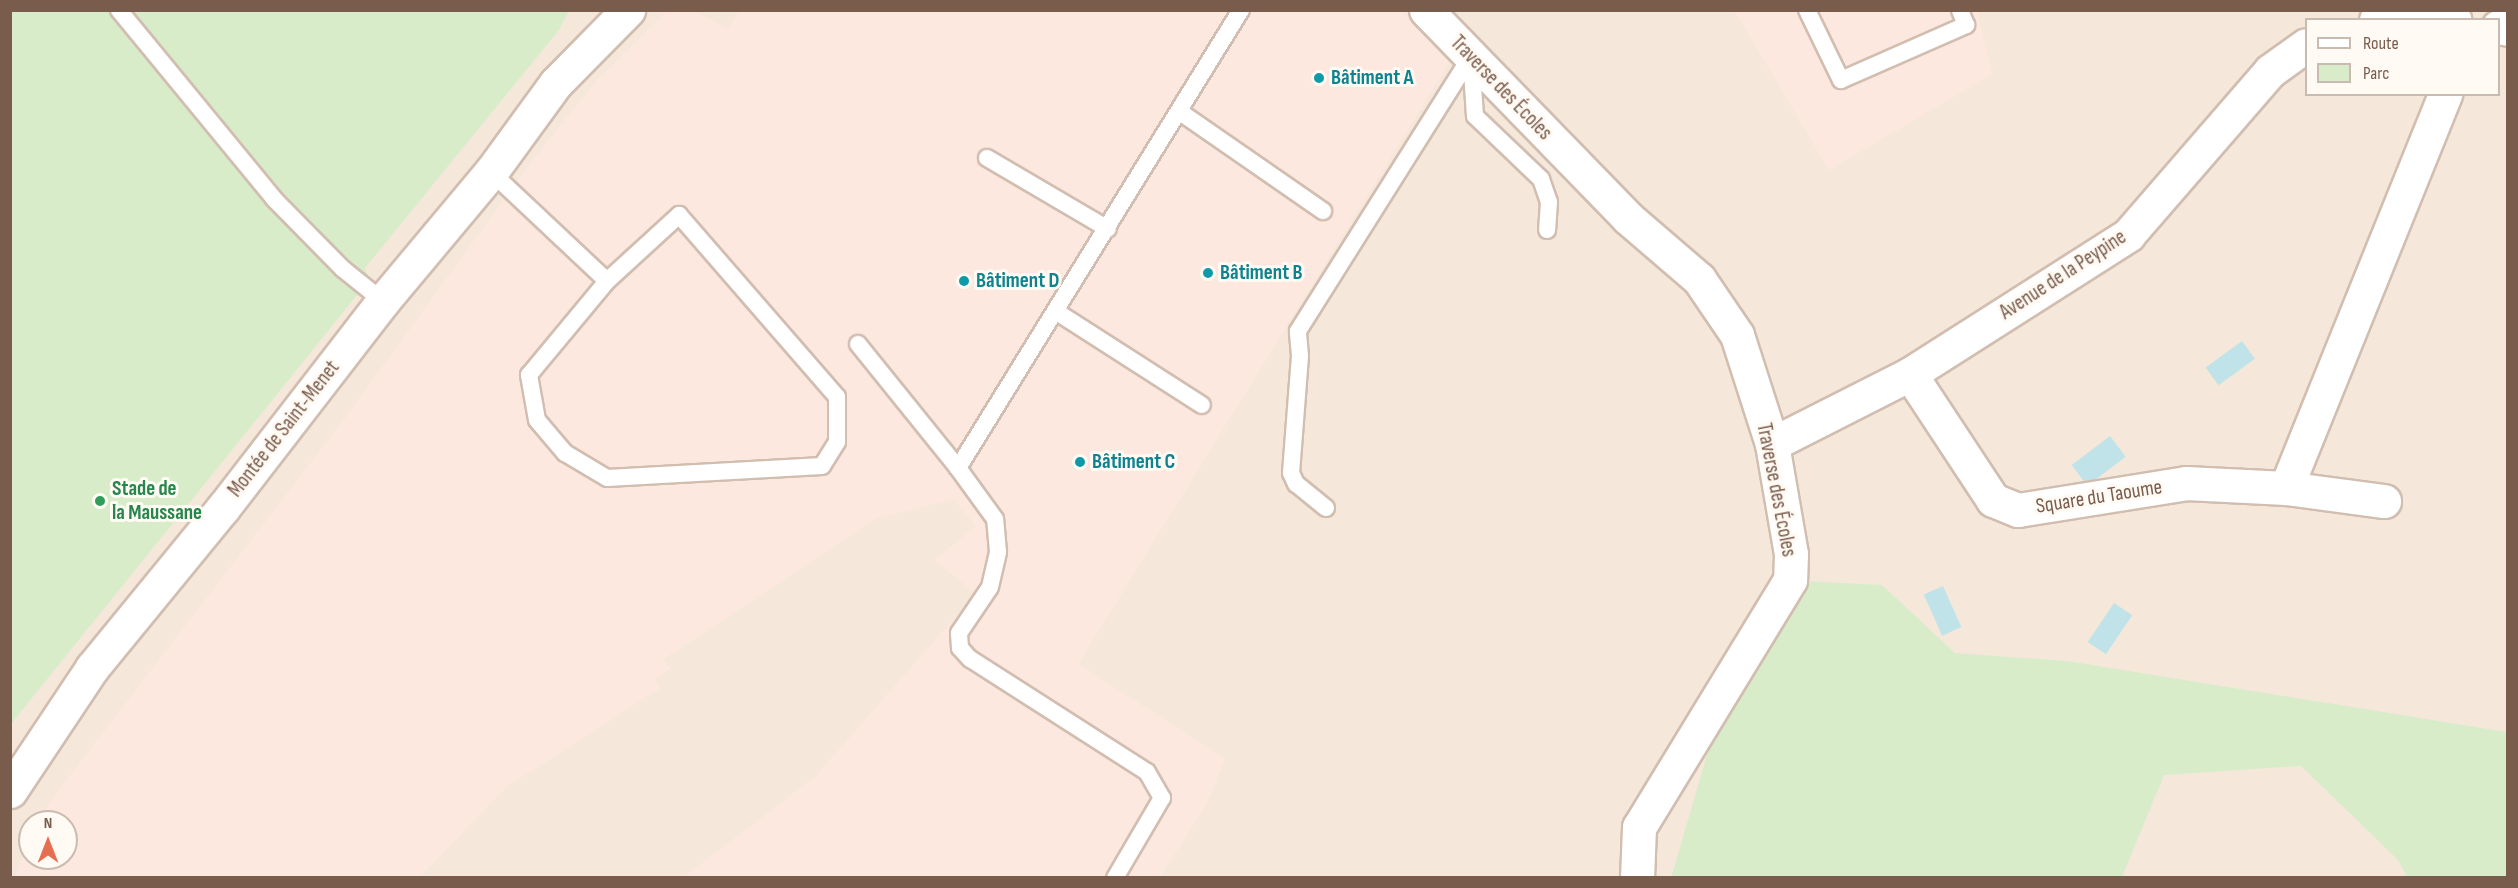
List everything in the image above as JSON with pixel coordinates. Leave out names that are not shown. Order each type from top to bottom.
[{"type":"street","name":"Montée de Saint-Menet","points":[[10,791],[92,668],[216,517],[382,301],[491,172],[566,72],[600,10]]},
{"type":"street","name":"Montée de Saint-Menet","points":[[566,72],[628,10]]},
{"type":"street","name":"Traverse des Écoles","points":[[1426,10],[1628,219],[1698,279],[1737,335],[1772,444],[1791,554],[1790,580],[1640,826],[1637,878]]},
{"type":"street","points":[[2387,18],[2416,13],[2443,18]]},
{"type":"street","name":"Avenue de la Peypine","points":[[1772,444],[1910,374],[2128,234],[2270,71],[2305,46]]},
{"type":"street","points":[[2286,488],[2444,96]]},
{"type":"street","name":"Square du Taoume","points":[[1910,374],[1993,500],[2018,510],[2186,483],[2286,488],[2384,501]]},
{"type":"lane","points":[[119,10],[274,199],[343,269],[382,301]]},
{"type":"lane","points":[[1807,10],[1840,80],[1965,25],[1960,10]]},
{"type":"lane","points":[[958,468],[1057,312],[1241,11]]},
{"type":"lane","points":[[1471,56],[1475,116],[1541,179],[1549,202],[1547,230]]},
{"type":"lane","points":[[1326,508],[1296,484],[1291,473],[1300,356],[1298,331],[1471,56]]},
{"type":"lane","points":[[1180,112],[1323,211]]},
{"type":"lane","points":[[987,158],[1108,229]]},
{"type":"lane","points":[[491,172],[607,281]]},
{"type":"lane","points":[[679,215],[837,397],[837,442],[822,466],[607,478],[565,453],[537,420],[530,375],[607,281],[679,215]]},
{"type":"lane","points":[[1057,312],[1202,405]]},
{"type":"lane","points":[[858,344],[958,468],[995,519],[998,552],[990,587],[960,633],[960,648],[970,659],[1147,772],[1162,798],[1115,878]]},
{"type":"shaded area","points":[[740,10],[1402,11],[1449,63],[1078,664],[1225,759],[1205,807],[1160,877],[684,877],[815,777],[976,594],[935,560],[976,526],[954,499],[877,518],[662,660],[671,668],[655,679],[660,688],[505,788],[420,877],[14,878],[18,870],[78,870],[78,810],[46,810],[50,802],[346,417],[532,161],[595,83],[667,11],[694,11],[728,29]]},
{"type":"shaded area","points":[[11,11],[2507,11],[2507,877],[11,877]]},
{"type":"shaded area","points":[[1735,11],[1977,11],[1992,74],[1829,170]]},
{"type":"green space","name":"Stade de la Maussane","points":[[11,11],[569,11],[559,30],[365,268],[369,280],[11,724]]},
{"type":"green space","points":[[1804,581],[1882,585],[1955,653],[2067,661],[2507,732],[2507,877],[2407,877],[2398,860],[2301,766],[2164,775],[2122,877],[1671,878],[1709,748]]},
{"type":"water","points":[[2242,341],[2255,359],[2219,385],[2206,367]]},
{"type":"water","points":[[2110,436],[2126,457],[2087,486],[2072,465]]},
{"type":"water","points":[[1943,586],[1961,627],[1942,636],[1924,595]]},
{"type":"water","points":[[2114,603],[2132,615],[2106,654],[2088,642]]},
{"type":"place","name":"Bâtiment A","points":[[1319,78]]},
{"type":"place","name":"Bâtiment B","points":[[1208,273]]},
{"type":"place","name":"Bâtiment D","points":[[964,281]]},
{"type":"place","name":"Bâtiment C","points":[[1080,462]]},
{"type":"place","name":"Stade de la Maussane","points":[[100,501]]}]
